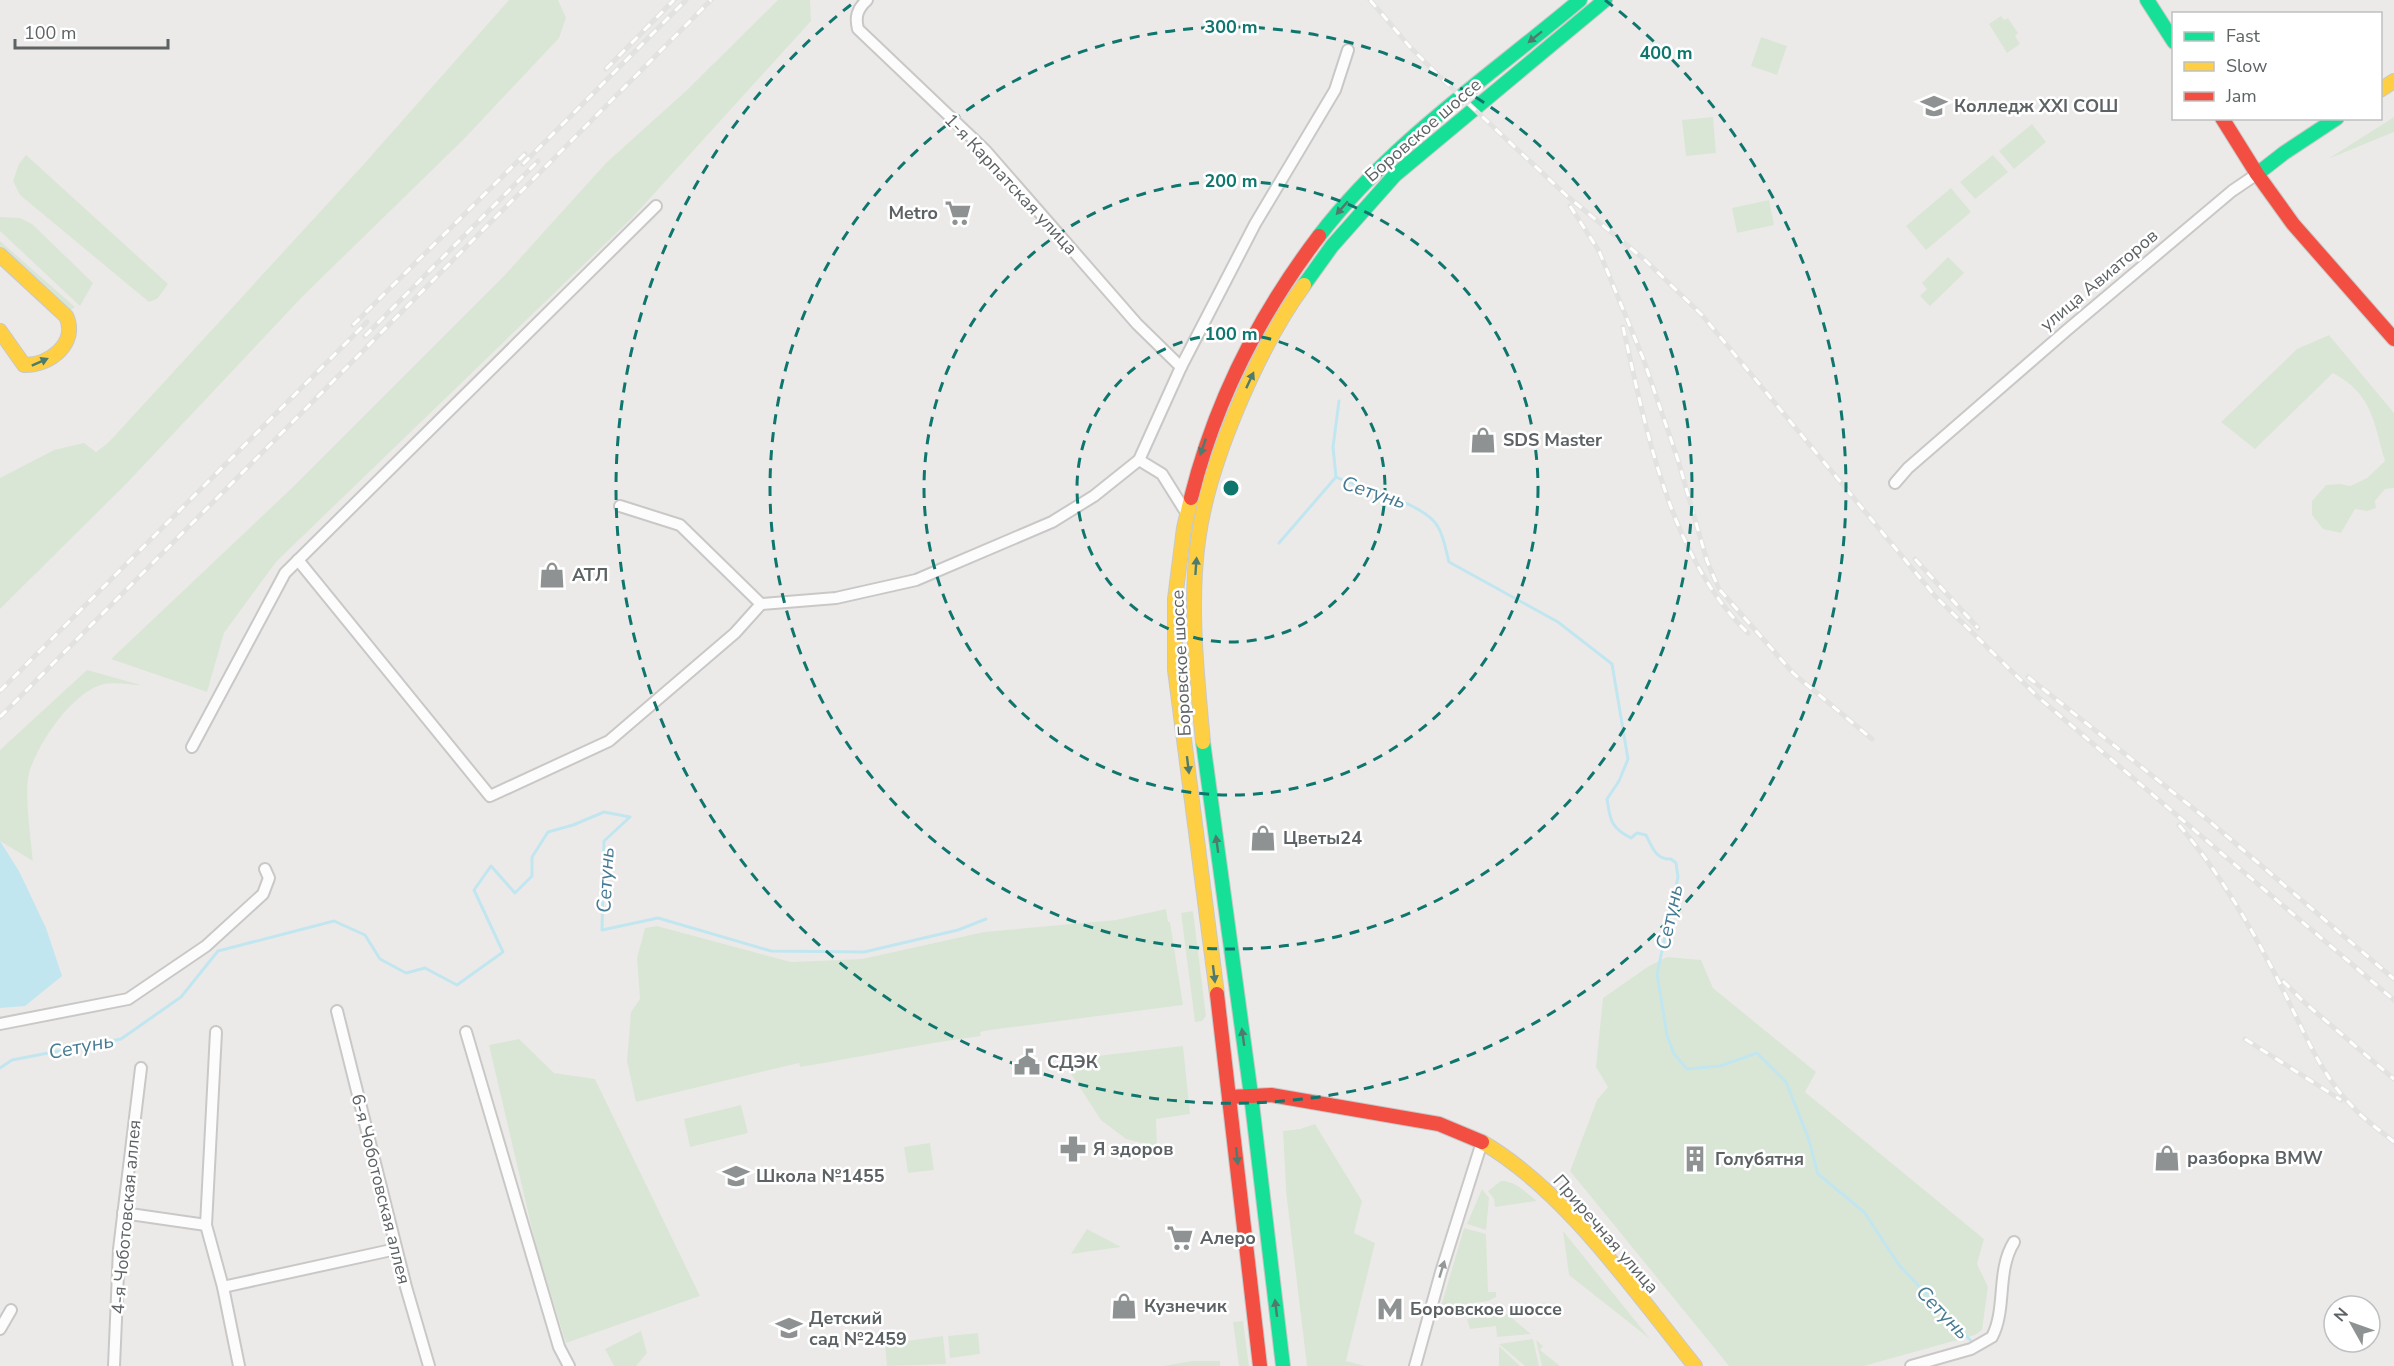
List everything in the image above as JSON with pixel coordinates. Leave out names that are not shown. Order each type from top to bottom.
[{"type":"main road","name":"Боровское шоссе","points":[[1260,1366],[1230,1097],[1175,670],[1177,580],[1187,514],[1201,454],[1225,390],[1244,350],[1291,272],[1345,204],[1393,155],[1580,0]]},
{"type":"main road","name":"Боровское шоссе","points":[[1283,1366],[1251,1095],[1205,758],[1197,678],[1194,605],[1198,541],[1212,480],[1239,405],[1266,347],[1292,301],[1339,236],[1395,175],[1605,0]]},
{"type":"main road","points":[[2147,0],[2172,39]]},
{"type":"main road","points":[[2223,120],[2257,174],[2293,224],[2394,339]]},
{"type":"main road","name":"улица Авиаторов","points":[[2257,174],[2334,120]]},
{"type":"main road","points":[[0,255],[66,316],[72,330],[66,342],[54,355],[40,365],[32,367],[24,365],[0,331]]},
{"type":"main road","name":"Приречная улица","points":[[1230,1097],[1271,1095],[1439,1124],[1482,1142],[1511,1161],[1561,1206],[1586,1233],[1695,1366]]},
{"type":"street","name":"1-я Карпатская улица","points":[[867,0],[860,6],[855,18],[858,29],[985,150],[1137,324],[1181,367]]},
{"type":"street","points":[[298,560],[490,796],[609,741],[735,633],[761,604],[836,598],[916,580],[1052,522],[1094,496],[1139,460],[1181,367],[1255,224],[1335,90],[1348,50]]},
{"type":"street","name":"улица Авиаторов","points":[[1895,483],[1908,468],[2067,330],[2232,191],[2257,174]]},
{"type":"street","points":[[192,747],[285,573],[656,206]]},
{"type":"street","points":[[1139,460],[1162,474],[1187,514]]},
{"type":"street","points":[[620,506],[680,525],[761,604]]},
{"type":"street","points":[[0,1024],[128,999],[206,946],[263,894],[269,878],[265,869]]},
{"type":"street","name":"6-я Чоботовская аллея","points":[[337,1011],[396,1249],[429,1366]]},
{"type":"street","points":[[216,1032],[206,1225],[223,1287],[239,1366]]},
{"type":"street","points":[[466,1032],[559,1347],[569,1366]]},
{"type":"street","name":"4-я Чоботовская аллея","points":[[114,1366],[119,1249],[141,1068]]},
{"type":"street","points":[[1415,1366],[1441,1272],[1482,1142]]},
{"type":"street","points":[[123,1213],[206,1225]]},
{"type":"street","points":[[1911,1366],[1971,1349],[1992,1337],[2006,1258],[2014,1242]]},
{"type":"street","points":[[223,1287],[396,1249]]},
{"type":"street","points":[[0,1329],[11,1310]]},
{"type":"green space","points":[[509,0],[558,0],[566,18],[559,38],[464,139],[303,296],[126,484],[0,609],[0,478],[54,450],[84,443],[96,452],[108,443],[363,165]]},
{"type":"green space","points":[[778,0],[810,0],[811,21],[632,218],[276,562],[224,633],[207,692],[111,659],[294,486],[504,276],[606,163],[687,90]]},
{"type":"green space","points":[[2001,16],[2004,20],[2008,18],[2018,33],[2015,36],[2020,44],[2007,53],[1989,24]]},
{"type":"green space","points":[[1761,37],[1787,46],[1777,75],[1751,66]]},
{"type":"green space","points":[[1713,117],[1716,153],[1686,156],[1682,120]]},
{"type":"green space","points":[[2394,117],[2394,132],[2328,159]]},
{"type":"green space","points":[[2032,124],[2046,142],[2014,169],[1999,151]]},
{"type":"green space","points":[[26,155],[168,284],[157,299],[149,302],[20,195],[13,181],[19,164]]},
{"type":"green space","points":[[1993,155],[2008,172],[1975,199],[1960,182]]},
{"type":"green space","points":[[1951,188],[1971,212],[1926,250],[1906,226]]},
{"type":"green space","points":[[1769,200],[1774,225],[1737,233],[1732,208]]},
{"type":"green space","points":[[0,217],[20,218],[32,224],[93,283],[80,306],[0,231]]},
{"type":"green space","points":[[0,241],[75,307],[69,311],[0,249]]},
{"type":"green space","points":[[1948,257],[1964,273],[1930,306],[1920,296],[1927,289],[1922,283]]},
{"type":"green space","points":[[2329,335],[2394,413],[2394,488],[2385,489],[2375,501],[2376,508],[2367,511],[2355,509],[2341,533],[2323,529],[2312,515],[2312,501],[2326,485],[2350,486],[2367,478],[2385,461],[2370,410],[2356,390],[2333,373],[2255,449],[2221,422],[2297,349]]},
{"type":"green space","points":[[87,670],[141,685],[108,683],[92,689],[69,708],[48,734],[29,773],[28,817],[33,861],[0,841],[0,750]]},
{"type":"green space","points":[[1166,909],[1183,1005],[990,1030],[980,1032],[981,1036],[800,1067],[799,1063],[636,1102],[627,1061],[631,1012],[640,999],[637,958],[645,928],[657,926],[791,962],[862,959],[984,932],[1116,920]]},
{"type":"green space","points":[[1193,911],[1206,1016],[1202,1021],[1195,1022],[1181,913]]},
{"type":"green space","points":[[1667,957],[1701,960],[1713,988],[1816,1072],[1805,1092],[1984,1239],[1977,1264],[1988,1287],[1982,1330],[1975,1335],[1864,1366],[1729,1366],[1570,1171],[1597,1100],[1608,1087],[1596,1067],[1603,998],[1649,966]]},
{"type":"green space","points":[[519,1039],[554,1073],[595,1079],[700,1296],[566,1343],[536,1246],[489,1045]]},
{"type":"green space","points":[[1183,1046],[1190,1114],[1156,1119],[1157,1147],[1126,1139],[1101,1120],[1062,1060]]},
{"type":"green space","points":[[741,1105],[748,1133],[690,1147],[684,1119]]},
{"type":"green space","points":[[1315,1124],[1362,1201],[1354,1233],[1375,1243],[1346,1361],[1365,1366],[1307,1366],[1286,1191],[1283,1131]]},
{"type":"green space","points":[[930,1143],[934,1170],[908,1173],[904,1147]]},
{"type":"green space","points":[[1501,1181],[1516,1185],[1537,1201],[1495,1207],[1494,1199],[1488,1191]]},
{"type":"green space","points":[[1482,1189],[1489,1198],[1486,1230],[1467,1224]]},
{"type":"green space","points":[[1464,1228],[1486,1234],[1488,1292],[1496,1292],[1496,1297],[1488,1301],[1441,1307]]},
{"type":"green space","points":[[1087,1229],[1121,1247],[1071,1254]]},
{"type":"green space","points":[[1563,1231],[1650,1339],[1569,1275]]},
{"type":"green space","points":[[1507,1314],[1531,1334],[1497,1337],[1496,1326],[1470,1329],[1467,1319]]},
{"type":"green space","points":[[1243,1321],[1249,1366],[1239,1366],[1233,1322]]},
{"type":"green space","points":[[641,1331],[647,1353],[636,1366],[614,1366],[605,1349]]},
{"type":"green space","points":[[978,1333],[980,1354],[950,1358],[948,1336]]},
{"type":"green space","points":[[943,1336],[946,1364],[887,1366],[885,1344]]},
{"type":"green space","points":[[1533,1339],[1539,1366],[1525,1366],[1499,1344]]},
{"type":"green space","points":[[1536,1340],[1543,1346],[1540,1350],[1560,1366],[1542,1366]]},
{"type":"green space","points":[[1499,1346],[1519,1365],[1520,1366],[1499,1366]]},
{"type":"green space","points":[[1192,1361],[1220,1361],[1220,1366],[1163,1366]]},
{"type":"water","points":[[0,841],[19,871],[46,928],[62,976],[25,1006],[0,1008]]},
{"type":"waterway","points":[[1336,477],[1333,447],[1339,401]]},
{"type":"waterway","name":"Сетунь","points":[[1279,543],[1336,477],[1421,511],[1438,527],[1449,562],[1558,622],[1612,664],[1628,759],[1619,781],[1607,799],[1611,818],[1619,831],[1631,838],[1637,833],[1646,835],[1658,855],[1676,863],[1678,877],[1657,974],[1667,1035],[1674,1054],[1687,1069],[1720,1066],[1757,1053],[1786,1082],[1808,1137],[1818,1174],[1864,1212],[1899,1265],[1974,1344]]},
{"type":"waterway","name":"Сетунь","points":[[0,1068],[12,1060],[121,1039],[181,997],[218,951],[334,921],[365,935],[380,959],[406,973],[425,968],[457,985],[503,952],[474,890],[491,866],[515,893],[532,876],[532,857],[548,832],[573,825],[604,812],[630,817],[604,841],[602,930],[658,918],[771,951],[864,952],[958,930],[986,919]]},
{"type":"railway","points":[[606,69],[674,0]]},
{"type":"railway","points":[[523,164],[686,0]]},
{"type":"railway","points":[[0,717],[711,0]]},
{"type":"railway","points":[[1370,0],[1410,47],[1439,76],[1567,196],[1645,260],[1702,315],[1935,596],[2038,697],[2394,1000]]},
{"type":"railway","points":[[353,325],[525,154]]},
{"type":"railway","points":[[365,336],[538,161]]},
{"type":"railway","points":[[1570,206],[1599,251],[1643,358],[1678,460],[1707,561],[1719,589],[1794,674],[1872,739]]},
{"type":"railway","points":[[0,691],[367,322]]},
{"type":"railway","points":[[1623,327],[1652,449],[1680,530],[1699,568],[1721,603],[1748,633]]},
{"type":"railway","points":[[1915,559],[1978,628]]},
{"type":"railway","points":[[2028,677],[2208,820],[2394,979]]},
{"type":"railway","points":[[2179,825],[2210,865],[2239,909],[2332,1082],[2357,1111],[2394,1142]]},
{"type":"railway","points":[[2283,981],[2305,1003],[2394,1079]]},
{"type":"railway","points":[[2245,1039],[2341,1100]]},
{"type":"traffic: fast","points":[[1319,236],[1347,202],[1409,140],[1580,0]]},
{"type":"traffic: fast","points":[[1304,285],[1332,246],[1395,175],[1605,0]]},
{"type":"traffic: fast","points":[[2147,0],[2172,39]]},
{"type":"traffic: fast","points":[[2257,174],[2334,120]]},
{"type":"traffic: fast","points":[[1203,742],[1251,1095],[1283,1366]]},
{"type":"traffic: slow","points":[[2382,89],[2394,81]]},
{"type":"traffic: slow","points":[[0,255],[66,316],[69,326],[65,344],[59,351],[43,362],[24,365],[0,331]]},
{"type":"traffic: slow","points":[[1203,742],[1196,667],[1194,591],[1198,541],[1204,510],[1212,477],[1237,408],[1269,341],[1304,285]]},
{"type":"traffic: slow","points":[[1191,498],[1184,528],[1175,599],[1175,670],[1217,994]]},
{"type":"traffic: slow","points":[[1482,1142],[1513,1163],[1542,1187],[1570,1215],[1623,1275],[1695,1366]]},
{"type":"traffic: jam","points":[[2223,120],[2257,174],[2293,224],[2394,339]]},
{"type":"traffic: jam","points":[[1191,498],[1213,427],[1242,360],[1277,297],[1319,236]]},
{"type":"traffic: jam","points":[[1217,994],[1260,1366]]},
{"type":"traffic: jam","points":[[1230,1097],[1271,1095],[1439,1124],[1482,1142]]},
{"type":"place","name":"Колледж XXI СОШ","points":[[1934,106]]},
{"type":"place","name":"Metro","points":[[958,213]]},
{"type":"place","name":"SDS Master","points":[[1483,440]]},
{"type":"place","name":"АТЛ","points":[[552,575]]},
{"type":"place","name":"Цветы24","points":[[1263,838]]},
{"type":"place","name":"СДЭК","points":[[1027,1062]]},
{"type":"place","name":"Я здоров","points":[[1073,1149]]},
{"type":"place","name":"разборка BMW","points":[[2167,1158]]},
{"type":"place","name":"Голубятня","points":[[1695,1159]]},
{"type":"place","name":"Школа №1455","points":[[736,1176]]},
{"type":"place","name":"Алеро","points":[[1180,1238]]},
{"type":"place","name":"Кузнечик","points":[[1124,1306]]},
{"type":"place","name":"Боровское шоссе","points":[[1390,1309]]},
{"type":"place","name":"Детский сад №2459","points":[[789,1328]]}]
